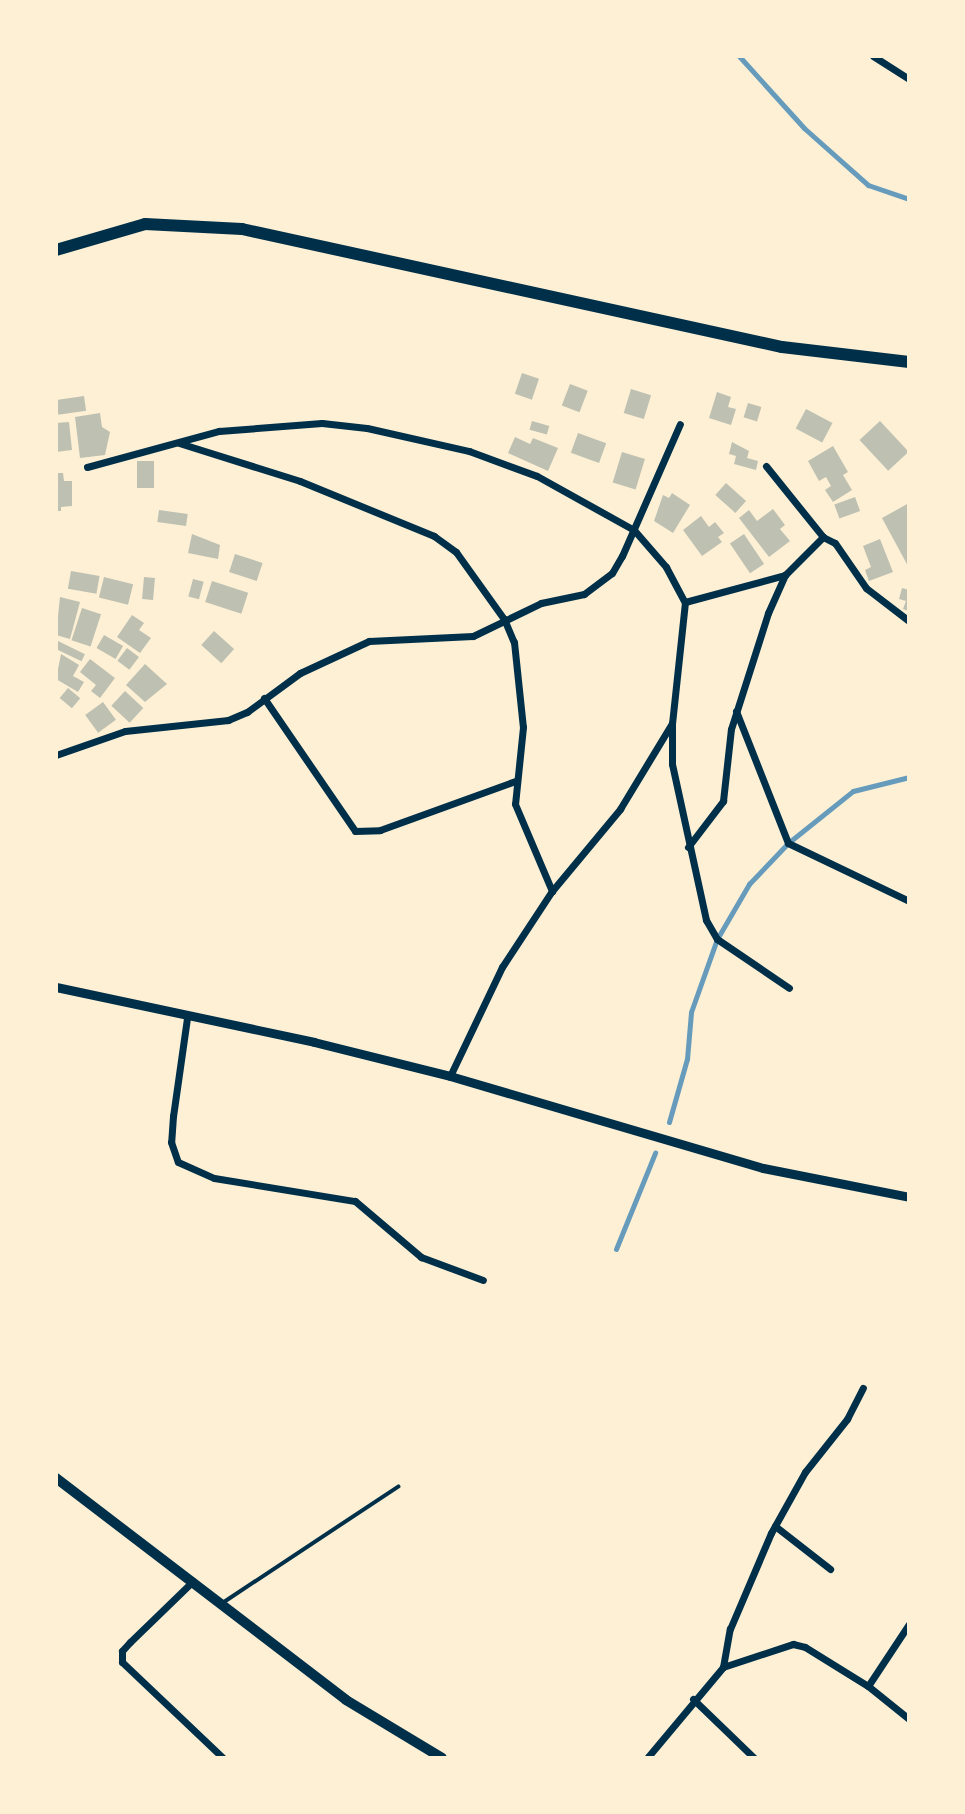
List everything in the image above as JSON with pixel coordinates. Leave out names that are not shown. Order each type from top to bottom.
[{"type":"highway","points":[[56,250],[145,224],[242,229],[782,347],[909,362]]},
{"type":"main road","points":[[56,1478],[346,1700],[440,1758]]},
{"type":"street","points":[[873,56],[909,79]]},
{"type":"street","points":[[87,467],[219,431],[322,423],[368,428],[468,452],[537,476],[634,530],[666,567],[685,602],[671,723],[677,799],[706,920],[717,939],[789,988]]},
{"type":"street","points":[[56,755],[125,731],[228,720],[247,712],[264,698],[348,648],[386,638],[446,640],[473,636],[541,603],[584,594],[599,585],[622,556],[680,424]]},
{"type":"street","points":[[178,443],[300,481],[434,536],[456,552],[504,619],[514,642],[521,683],[523,727],[514,804],[552,891]]},
{"type":"street","points":[[766,466],[823,537],[835,542],[866,588],[909,621]]},
{"type":"street","points":[[688,847],[723,801],[736,710],[785,575],[823,537]]},
{"type":"street","points":[[685,602],[785,575]]},
{"type":"street","points":[[264,698],[355,831],[380,830],[515,780]]},
{"type":"street","points":[[736,710],[788,843],[909,901]]},
{"type":"street","points":[[450,1076],[502,967],[552,891],[620,809],[671,723]]},
{"type":"street","points":[[56,987],[450,1076],[763,1168],[909,1197]]},
{"type":"street","points":[[187,1018],[171,1142],[178,1162],[214,1178],[355,1201],[421,1257],[483,1280]]},
{"type":"street","points":[[723,1667],[730,1629],[775,1526],[805,1472],[847,1419],[863,1388]]},
{"type":"street","points":[[775,1526],[830,1569]]},
{"type":"street","points":[[193,1581],[130,1642],[122,1662],[223,1758]]},
{"type":"street","points":[[869,1686],[909,1624]]},
{"type":"street","points":[[647,1758],[693,1699],[723,1667],[793,1644],[869,1686],[909,1719]]},
{"type":"street","points":[[693,1699],[754,1758]]},
{"type":"lane","points":[[222,1603],[398,1487]]},
{"type":"building","points":[[522,373],[539,379],[532,400],[515,394]]},
{"type":"building","points":[[570,384],[588,391],[579,412],[562,405]]},
{"type":"building","points":[[631,389],[651,395],[644,419],[624,413]]},
{"type":"building","points":[[717,392],[731,397],[728,407],[736,409],[731,425],[709,418]]},
{"type":"building","points":[[84,396],[86,411],[58,415],[56,400]]},
{"type":"building","points":[[748,403],[761,407],[757,421],[744,417]]},
{"type":"building","points":[[806,409],[832,423],[822,443],[796,428]]},
{"type":"building","points":[[100,413],[102,427],[110,432],[105,455],[80,458],[75,417]]},
{"type":"building","points":[[532,421],[549,426],[547,435],[530,430]]},
{"type":"building","points":[[880,421],[909,452],[888,471],[860,440]]},
{"type":"building","points":[[69,422],[72,450],[56,452],[56,423]]},
{"type":"building","points":[[578,433],[606,443],[599,463],[571,453]]},
{"type":"building","points":[[515,437],[530,444],[533,438],[558,448],[548,471],[508,453]]},
{"type":"building","points":[[732,442],[749,451],[747,458],[758,461],[756,470],[734,464],[736,456],[729,454]]},
{"type":"building","points":[[833,446],[848,472],[843,475],[852,490],[833,502],[825,490],[831,486],[826,477],[819,481],[808,461]]},
{"type":"building","points":[[622,452],[645,459],[636,490],[613,483]]},
{"type":"building","points":[[137,461],[154,461],[154,488],[137,488]]},
{"type":"building","points":[[56,473],[63,473],[64,481],[72,481],[72,506],[61,507],[61,511],[56,511]]},
{"type":"building","points":[[726,483],[746,501],[735,513],[715,495]]},
{"type":"building","points":[[672,493],[690,505],[673,533],[654,521],[663,495],[669,498]]},
{"type":"building","points":[[855,497],[860,511],[839,519],[834,505]]},
{"type":"building","points":[[909,503],[909,568],[882,518]]},
{"type":"building","points":[[773,509],[785,525],[780,529],[790,541],[769,557],[739,518],[749,510],[757,521]]},
{"type":"building","points":[[159,510],[188,514],[186,526],[157,522]]},
{"type":"building","points":[[701,516],[709,527],[715,522],[724,533],[718,537],[722,542],[702,556],[683,530]]},
{"type":"building","points":[[192,534],[220,545],[218,559],[188,553]]},
{"type":"building","points":[[744,534],[764,564],[750,573],[730,544]]},
{"type":"building","points":[[880,539],[893,572],[869,581],[865,570],[871,567],[863,546]]},
{"type":"building","points":[[235,554],[263,563],[257,581],[229,572]]},
{"type":"building","points":[[71,571],[100,576],[96,594],[68,589]]},
{"type":"building","points":[[104,577],[133,584],[128,605],[99,597]]},
{"type":"building","points":[[144,577],[155,578],[153,600],[142,599]]},
{"type":"building","points":[[193,579],[204,582],[199,599],[188,596]]},
{"type":"building","points":[[212,581],[248,593],[241,614],[205,602]]},
{"type":"building","points":[[902,588],[909,590],[909,611],[903,609],[906,601],[899,599]]},
{"type":"building","points":[[60,597],[80,602],[70,639],[56,635]]},
{"type":"building","points":[[82,608],[101,614],[91,647],[71,640]]},
{"type":"building","points":[[132,615],[144,623],[139,630],[151,638],[140,653],[117,637]]},
{"type":"building","points":[[214,631],[234,649],[221,663],[201,645]]},
{"type":"building","points":[[104,635],[123,646],[116,659],[96,648]]},
{"type":"building","points":[[58,641],[85,654],[81,661],[56,649]]},
{"type":"building","points":[[127,648],[139,657],[129,670],[117,661]]},
{"type":"building","points":[[61,654],[79,665],[73,676],[84,682],[78,692],[56,679]]},
{"type":"building","points":[[90,659],[115,678],[100,698],[91,691],[96,685],[80,672]]},
{"type":"building","points":[[145,664],[167,684],[145,702],[126,685]]},
{"type":"building","points":[[68,688],[80,698],[72,708],[60,698]]},
{"type":"building","points":[[125,691],[143,708],[130,723],[111,706]]},
{"type":"building","points":[[103,702],[116,720],[98,733],[85,715]]},
{"type":"waterway","points":[[739,56],[804,128],[868,185],[909,199]]},
{"type":"waterway","points":[[669,1122],[687,1059],[691,1012],[717,939],[749,884],[788,843],[853,791],[909,777]]},
{"type":"waterway","points":[[616,1249],[655,1153]]}]
